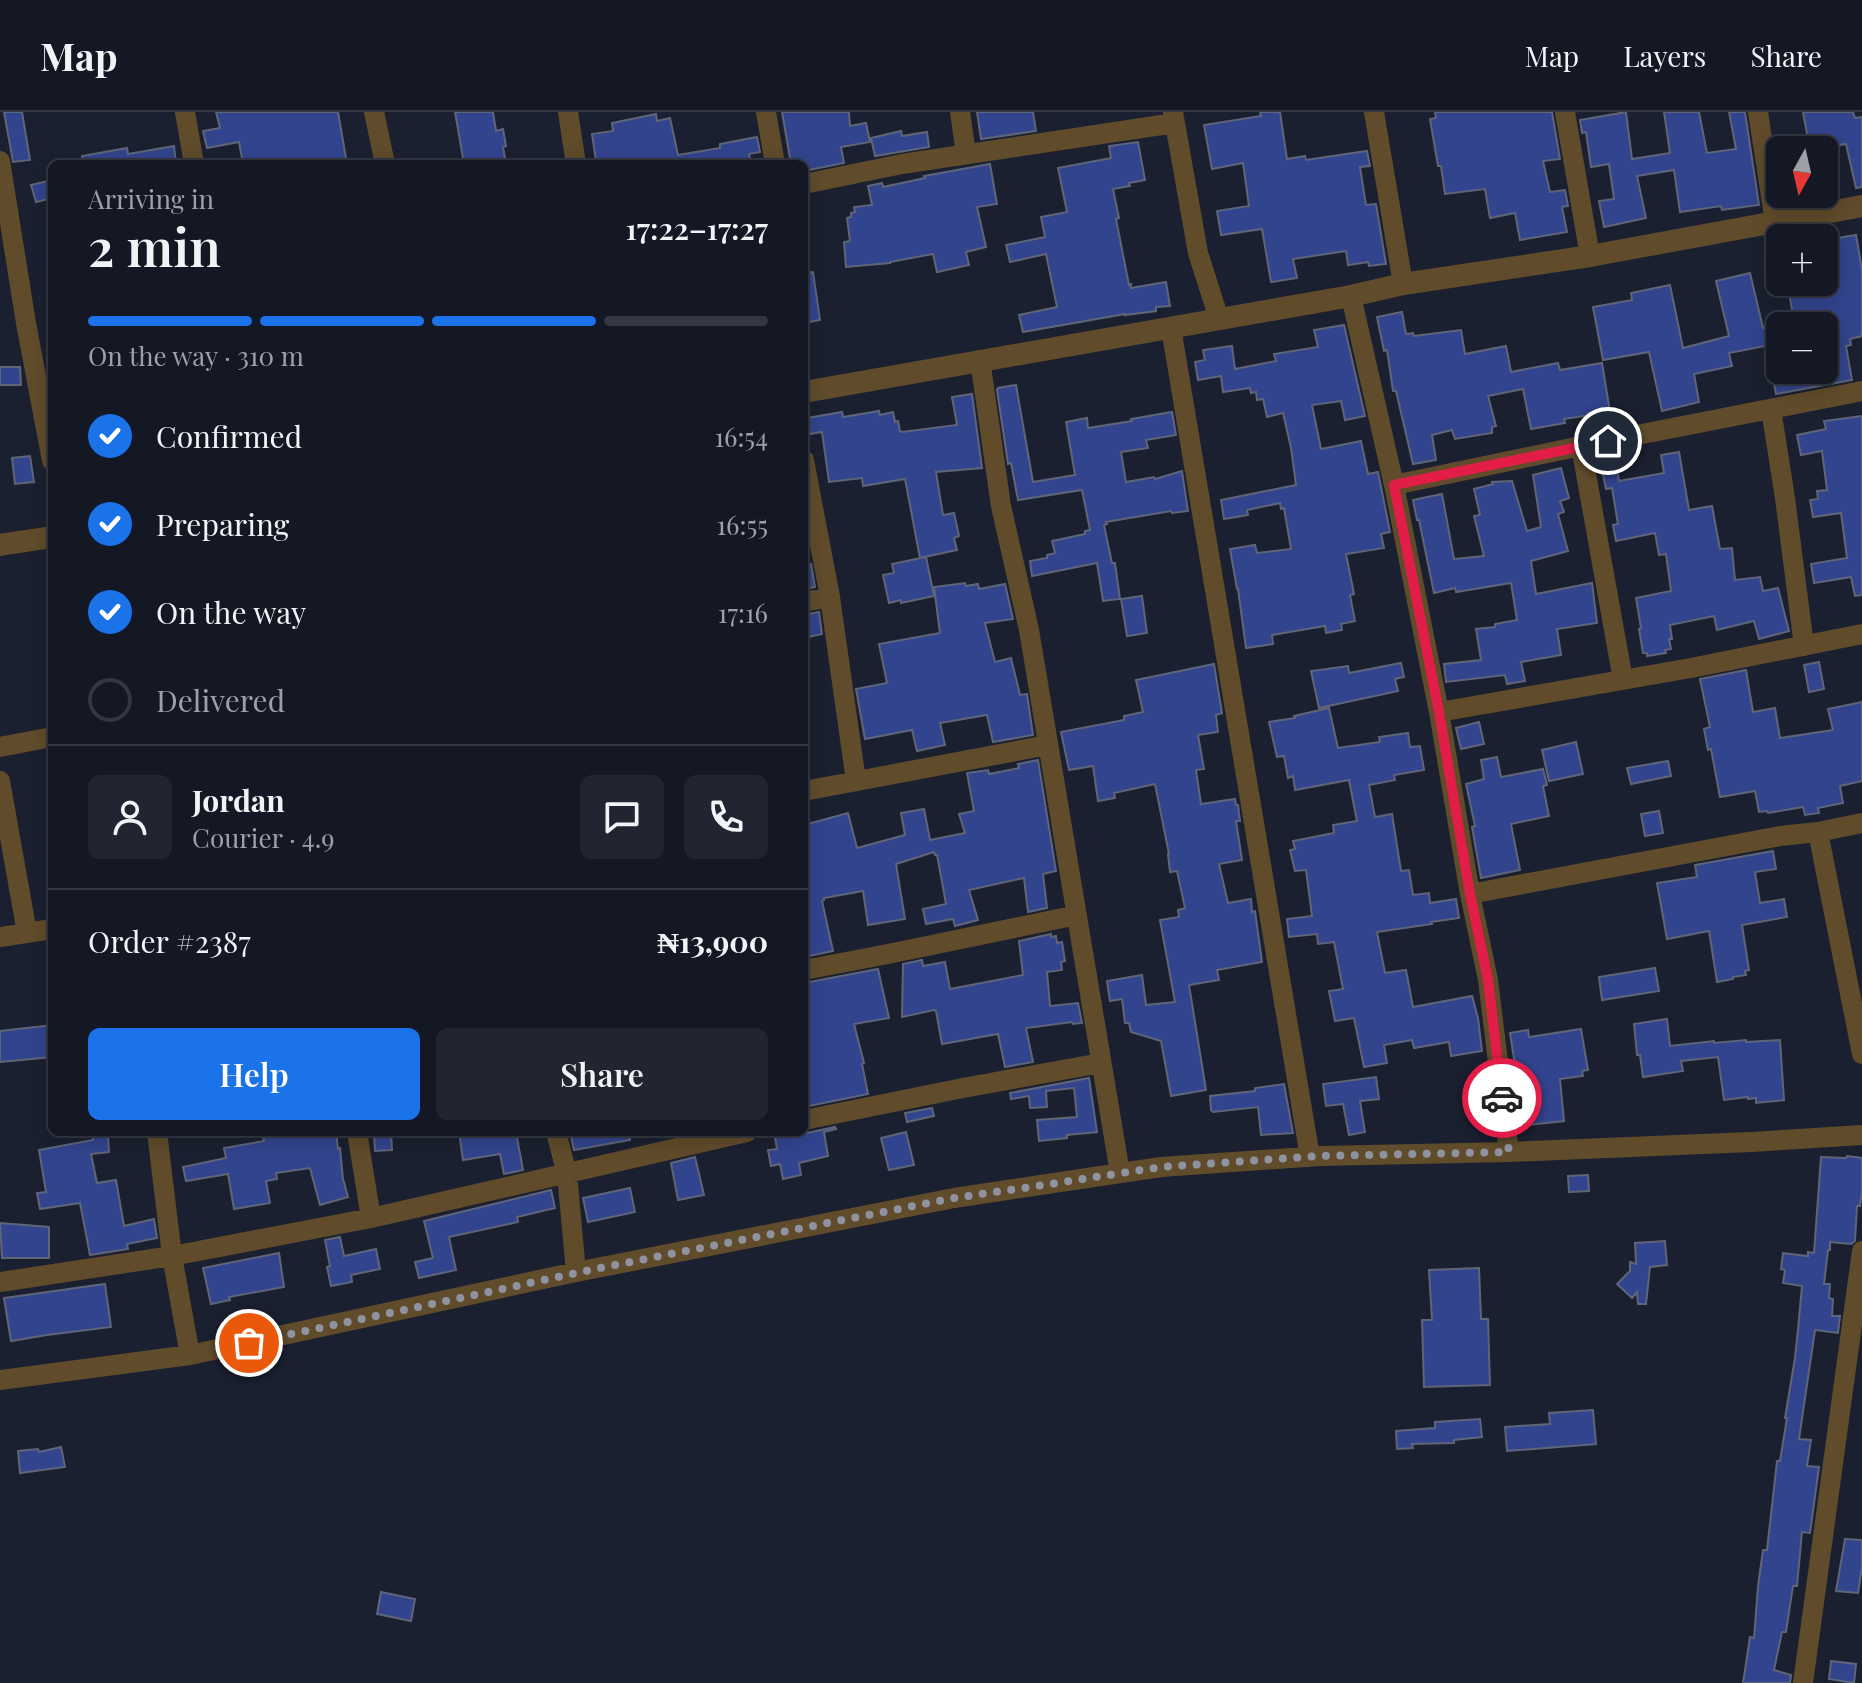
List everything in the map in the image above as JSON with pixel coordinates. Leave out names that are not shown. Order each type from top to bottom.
[{"type":"street","points":[[185,112],[193,160]]},
{"type":"street","points":[[374,112],[384,160]]},
{"type":"street","points":[[568,112],[575,160]]},
{"type":"street","points":[[766,112],[774,160]]},
{"type":"street","points":[[960,112],[966,154]]},
{"type":"street","points":[[1374,112],[1403,284]]},
{"type":"street","points":[[1565,112],[1590,256]]},
{"type":"street","points":[[1758,112],[1775,222]]},
{"type":"street","points":[[808,183],[1174,117],[1198,253],[1219,319]]},
{"type":"street","points":[[0,161],[48,440]]},
{"type":"street","points":[[808,391],[1351,296],[1403,284],[1590,256],[1862,206]]},
{"type":"street","points":[[1351,296],[1394,485],[1439,712],[1488,980],[1509,1152]]},
{"type":"street","points":[[1171,328],[1310,1157]]},
{"type":"street","points":[[980,360],[1001,506],[1029,630],[1120,1173]]},
{"type":"street","points":[[1394,485],[1862,391]]},
{"type":"street","points":[[1771,409],[1804,646]]},
{"type":"street","points":[[1581,446],[1623,680]]},
{"type":"street","points":[[808,481],[830,597],[856,781]]},
{"type":"street","points":[[0,545],[48,538]]},
{"type":"street","points":[[808,601],[830,597]]},
{"type":"street","points":[[1439,712],[1862,634]]},
{"type":"street","points":[[0,747],[48,738]]},
{"type":"street","points":[[808,790],[1048,745]]},
{"type":"street","points":[[0,781],[27,933]]},
{"type":"street","points":[[1470,894],[1862,823]]},
{"type":"street","points":[[1818,832],[1862,1054]]},
{"type":"street","points":[[808,969],[1077,915]]},
{"type":"street","points":[[0,937],[48,930]]},
{"type":"street","points":[[808,1119],[1101,1063]]},
{"type":"street","points":[[0,1380],[190,1355],[576,1272],[954,1198],[1161,1167],[1310,1157],[1509,1152],[1862,1135]]},
{"type":"street","points":[[157,1136],[172,1256],[190,1355]]},
{"type":"street","points":[[358,1136],[371,1218]]},
{"type":"street","points":[[557,1136],[567,1174],[576,1272]]},
{"type":"street","points":[[0,1282],[172,1256],[371,1218],[730,1136]]},
{"type":"street","points":[[1803,1683],[1862,1251]]},
{"type":"building","points":[[4,112],[22,112],[30,160],[13,162]]},
{"type":"building","points":[[216,112],[338,112],[346,160],[242,160],[239,142],[207,148],[203,131],[220,128]]},
{"type":"building","points":[[455,112],[493,112],[496,131],[503,129],[505,160],[463,160]]},
{"type":"building","points":[[782,112],[849,112],[850,126],[866,123],[870,142],[841,147],[844,163],[808,170],[808,160],[790,160]]},
{"type":"building","points":[[977,112],[1033,112],[1036,131],[981,139]]},
{"type":"building","points":[[1260,112],[1280,112],[1287,159],[1305,156],[1306,160],[1367,151],[1370,166],[1360,167],[1366,205],[1376,204],[1386,264],[1369,266],[1368,262],[1348,265],[1346,251],[1293,259],[1297,278],[1271,282],[1262,229],[1221,235],[1217,211],[1249,206],[1243,163],[1212,169],[1204,125],[1261,116]]},
{"type":"building","points":[[1435,112],[1552,112],[1560,159],[1543,161],[1550,192],[1565,190],[1568,206],[1562,207],[1567,232],[1520,240],[1515,213],[1490,218],[1485,189],[1445,194],[1430,119],[1436,118]]},
{"type":"building","points":[[1626,112],[1632,159],[1670,153],[1664,112],[1699,112],[1707,153],[1736,149],[1729,112],[1745,112],[1759,205],[1680,212],[1674,170],[1637,176],[1646,218],[1604,227],[1599,201],[1614,199],[1609,164],[1591,167],[1586,132],[1582,133],[1580,120]]},
{"type":"building","points":[[1803,112],[1853,112],[1855,118],[1862,117],[1862,187],[1856,188],[1846,144],[1838,145],[1838,136],[1807,136]]},
{"type":"building","points":[[656,114],[657,121],[670,118],[678,155],[720,148],[720,144],[757,137],[760,152],[749,154],[750,160],[596,160],[592,134],[613,131],[612,123]]},
{"type":"building","points":[[901,131],[902,136],[927,132],[929,147],[875,156],[871,138]]},
{"type":"building","points":[[1138,142],[1145,180],[1113,189],[1119,218],[1116,219],[1129,285],[1131,288],[1166,282],[1170,306],[1156,307],[1156,311],[1023,332],[1019,315],[1057,307],[1046,254],[1010,262],[1006,245],[1045,237],[1041,217],[1067,212],[1058,168],[1111,158],[1109,146]]},
{"type":"building","points":[[174,146],[176,160],[82,160],[82,156],[127,148],[128,154]]},
{"type":"building","points":[[990,164],[997,204],[977,207],[986,247],[966,252],[969,265],[937,272],[933,254],[890,263],[846,267],[844,242],[850,241],[847,218],[855,212],[854,207],[872,205],[868,186],[882,183],[883,187]]},
{"type":"building","points":[[48,181],[48,199],[36,202],[31,185]]},
{"type":"building","points":[[1856,235],[1862,270],[1862,336],[1850,339],[1851,345],[1846,346],[1852,380],[1838,383],[1838,312],[1792,312],[1790,296],[1838,296],[1838,238]]},
{"type":"building","points":[[813,272],[820,320],[808,322],[808,273]]},
{"type":"building","points":[[1750,273],[1763,328],[1766,327],[1766,346],[1729,353],[1732,366],[1694,374],[1699,402],[1662,411],[1649,352],[1603,360],[1593,307],[1632,300],[1631,293],[1670,285],[1683,348],[1729,336],[1716,281]]},
{"type":"building","points":[[1402,312],[1406,334],[1413,333],[1414,336],[1461,330],[1465,354],[1506,346],[1511,372],[1558,363],[1560,370],[1602,363],[1610,412],[1564,419],[1565,423],[1531,429],[1523,389],[1488,396],[1496,426],[1492,427],[1492,433],[1455,439],[1452,430],[1432,435],[1436,460],[1413,464],[1377,317]]},
{"type":"building","points":[[1344,325],[1365,416],[1345,420],[1341,401],[1312,405],[1321,449],[1361,441],[1368,474],[1378,472],[1390,532],[1381,534],[1384,548],[1346,554],[1354,594],[1350,595],[1355,621],[1341,624],[1342,630],[1326,633],[1325,626],[1272,635],[1273,644],[1246,648],[1230,549],[1255,545],[1257,553],[1291,549],[1284,508],[1281,509],[1280,503],[1247,510],[1248,515],[1224,519],[1221,500],[1296,485],[1291,448],[1283,413],[1267,417],[1263,399],[1257,400],[1256,392],[1251,393],[1250,388],[1223,392],[1221,376],[1198,380],[1195,362],[1205,360],[1203,350],[1232,346],[1235,369],[1276,361],[1274,354],[1318,347],[1314,330]]},
{"type":"building","points":[[0,367],[20,367],[21,385],[0,385]]},
{"type":"building","points":[[1774,384],[1830,384],[1776,394]]},
{"type":"building","points":[[1016,385],[1033,482],[1075,475],[1066,422],[1087,418],[1088,428],[1172,412],[1176,435],[1146,440],[1148,448],[1121,452],[1126,482],[1155,479],[1182,471],[1188,511],[1106,522],[1104,525],[1112,563],[1115,563],[1120,599],[1103,601],[1097,563],[1032,576],[1030,561],[1055,553],[1052,541],[1085,534],[1090,530],[1082,490],[1018,500],[1011,463],[1008,464],[997,390]]},
{"type":"building","points":[[972,394],[982,468],[936,472],[943,515],[954,513],[959,536],[954,538],[957,550],[920,558],[905,479],[863,486],[862,478],[829,482],[822,432],[810,434],[808,418],[842,412],[843,417],[879,411],[880,415],[893,412],[902,432],[957,425],[952,397]]},
{"type":"building","points":[[1862,416],[1862,595],[1855,596],[1851,577],[1814,583],[1811,564],[1847,558],[1841,513],[1813,517],[1810,500],[1818,499],[1817,491],[1827,490],[1822,451],[1801,455],[1797,435],[1826,429],[1824,421]]},
{"type":"building","points":[[1679,452],[1689,510],[1712,506],[1720,549],[1732,548],[1735,580],[1760,577],[1763,591],[1778,588],[1789,631],[1759,639],[1754,621],[1717,630],[1714,616],[1670,625],[1671,649],[1665,650],[1666,653],[1647,656],[1643,653],[1636,598],[1671,591],[1666,554],[1659,555],[1655,533],[1616,541],[1613,525],[1618,524],[1612,488],[1606,489],[1600,461],[1615,458],[1619,481],[1664,473],[1661,455]]},
{"type":"building","points":[[30,456],[34,482],[15,484],[12,458]]},
{"type":"building","points":[[1561,468],[1569,498],[1560,501],[1564,512],[1558,514],[1568,551],[1531,561],[1536,594],[1592,583],[1597,623],[1557,629],[1561,655],[1521,662],[1525,681],[1507,684],[1505,675],[1446,682],[1444,664],[1481,660],[1476,629],[1517,620],[1511,583],[1434,593],[1413,500],[1442,494],[1454,559],[1484,556],[1474,516],[1480,515],[1474,489],[1492,482],[1512,481],[1527,531],[1541,527],[1533,475]]},
{"type":"building","points":[[926,557],[934,596],[889,603],[883,575],[894,573],[892,564]]},
{"type":"building","points":[[808,564],[811,564],[815,587],[808,588]]},
{"type":"building","points":[[965,583],[966,586],[978,584],[979,589],[1005,584],[1013,619],[985,623],[995,662],[1011,658],[1020,695],[1027,694],[1033,735],[993,742],[987,715],[940,723],[945,745],[917,751],[912,730],[865,739],[856,689],[887,683],[879,644],[940,633],[934,587]]},
{"type":"building","points":[[1142,596],[1147,633],[1127,636],[1121,599]]},
{"type":"building","points":[[819,612],[822,634],[808,637],[808,614]]},
{"type":"building","points":[[1819,662],[1824,689],[1809,692],[1804,665]]},
{"type":"building","points":[[1401,663],[1404,677],[1395,679],[1398,691],[1319,708],[1311,671],[1348,666],[1349,673]]},
{"type":"building","points":[[1214,664],[1222,713],[1216,715],[1218,732],[1198,735],[1204,769],[1196,770],[1201,804],[1235,799],[1238,805],[1240,821],[1236,821],[1242,860],[1219,864],[1228,903],[1251,899],[1262,962],[1217,970],[1219,980],[1189,985],[1206,1090],[1171,1096],[1161,1041],[1131,1032],[1129,1023],[1125,1023],[1122,999],[1110,1001],[1107,981],[1142,975],[1146,1005],[1175,1002],[1160,920],[1179,917],[1178,910],[1185,908],[1177,871],[1170,872],[1155,784],[1114,793],[1115,798],[1098,801],[1093,766],[1069,770],[1061,732],[1124,720],[1124,716],[1143,712],[1136,680]]},
{"type":"building","points":[[1746,670],[1753,712],[1775,708],[1780,738],[1833,730],[1828,709],[1862,702],[1862,781],[1840,786],[1843,803],[1818,808],[1819,813],[1805,815],[1803,807],[1759,812],[1755,791],[1720,797],[1704,729],[1710,727],[1700,679]]},
{"type":"building","points":[[1329,708],[1338,748],[1380,742],[1379,737],[1408,733],[1410,747],[1420,746],[1424,770],[1394,775],[1395,780],[1369,785],[1375,817],[1392,814],[1401,871],[1409,870],[1413,895],[1429,893],[1430,903],[1456,899],[1459,918],[1377,932],[1385,973],[1406,970],[1413,1007],[1472,996],[1482,1051],[1451,1056],[1449,1042],[1414,1048],[1412,1040],[1384,1045],[1387,1063],[1364,1067],[1354,1018],[1335,1021],[1329,991],[1343,989],[1334,942],[1318,944],[1317,934],[1289,937],[1287,919],[1312,916],[1306,870],[1295,871],[1290,850],[1295,849],[1293,841],[1334,833],[1333,825],[1357,821],[1349,780],[1295,790],[1293,776],[1288,778],[1284,756],[1277,757],[1269,722]]},
{"type":"building","points":[[1479,722],[1484,744],[1461,749],[1456,728]]},
{"type":"building","points":[[1576,742],[1583,774],[1549,781],[1542,750]]},
{"type":"building","points":[[1497,757],[1501,777],[1543,769],[1549,816],[1511,824],[1520,870],[1481,878],[1466,784],[1484,779],[1481,760]]},
{"type":"building","points":[[1038,760],[1056,871],[1043,874],[1047,908],[1028,912],[1024,878],[969,890],[978,920],[955,926],[953,919],[926,924],[923,909],[946,904],[934,852],[896,864],[905,919],[868,925],[863,891],[824,898],[822,901],[833,951],[808,956],[808,824],[848,813],[857,848],[905,835],[901,813],[924,809],[930,840],[965,833],[959,814],[974,811],[967,773],[988,770],[989,774],[1019,768],[1018,764]]},
{"type":"building","points":[[1668,761],[1671,776],[1631,784],[1627,768]]},
{"type":"building","points":[[1659,811],[1663,833],[1645,836],[1641,814]]},
{"type":"building","points":[[1773,851],[1776,869],[1755,872],[1760,903],[1784,899],[1787,917],[1742,925],[1749,970],[1745,971],[1746,975],[1717,982],[1709,931],[1667,939],[1657,883],[1697,877],[1695,865]]},
{"type":"building","points":[[1051,934],[1051,937],[1056,936],[1057,943],[1062,942],[1065,961],[1061,962],[1062,970],[1047,972],[1050,1006],[1078,1003],[1082,1023],[1026,1028],[1033,1062],[1005,1067],[998,1034],[942,1044],[934,1010],[902,1017],[903,964],[922,960],[923,966],[945,962],[950,989],[1023,975],[1019,941]]},
{"type":"building","points":[[1655,968],[1659,991],[1602,1000],[1599,977]]},
{"type":"building","points":[[878,969],[889,1018],[854,1024],[868,1094],[808,1106],[808,982]]},
{"type":"building","points":[[1667,1019],[1670,1046],[1714,1041],[1780,1040],[1784,1100],[1756,1103],[1756,1098],[1748,1097],[1724,1100],[1718,1057],[1681,1061],[1683,1071],[1643,1077],[1634,1024]]},
{"type":"building","points":[[48,1025],[48,1057],[0,1062],[0,1031]]},
{"type":"building","points":[[1581,1029],[1588,1070],[1582,1071],[1583,1076],[1560,1079],[1564,1121],[1528,1125],[1510,1033],[1528,1030],[1529,1037]]},
{"type":"building","points":[[1376,1077],[1379,1099],[1360,1101],[1365,1132],[1349,1135],[1343,1104],[1326,1106],[1323,1084]]},
{"type":"building","points":[[1089,1078],[1097,1132],[1039,1141],[1037,1120],[1077,1117],[1074,1088],[1046,1091],[1047,1107],[1030,1108],[1029,1096],[1011,1099],[1010,1093]]},
{"type":"building","points":[[1284,1084],[1293,1133],[1261,1135],[1258,1107],[1211,1110],[1210,1096]]},
{"type":"building","points":[[932,1108],[934,1116],[907,1122],[905,1113]]},
{"type":"building","points":[[835,1127],[824,1132],[828,1156],[799,1163],[801,1175],[783,1179],[780,1164],[771,1166],[768,1150],[777,1149],[775,1136],[808,1136],[808,1133]]},
{"type":"building","points":[[906,1132],[914,1165],[889,1170],[881,1138]]},
{"type":"building","points":[[108,1136],[109,1152],[91,1154],[97,1183],[116,1180],[124,1226],[154,1219],[157,1238],[127,1244],[128,1249],[90,1255],[80,1203],[40,1209],[37,1193],[46,1192],[39,1150],[93,1140],[93,1137]]},
{"type":"building","points":[[263,1136],[336,1136],[348,1197],[320,1205],[310,1168],[276,1173],[277,1179],[266,1181],[270,1203],[234,1209],[228,1174],[186,1181],[183,1167],[226,1158],[224,1148],[264,1141]]},
{"type":"building","points":[[374,1136],[391,1136],[392,1150],[375,1151]]},
{"type":"building","points":[[460,1136],[517,1136],[523,1170],[504,1174],[500,1154],[463,1160]]},
{"type":"building","points":[[571,1136],[630,1136],[630,1140],[574,1150]]},
{"type":"building","points":[[695,1157],[704,1195],[678,1200],[671,1163]]},
{"type":"building","points":[[1821,1157],[1862,1158],[1862,1192],[1860,1206],[1857,1206],[1855,1241],[1851,1244],[1830,1242],[1824,1284],[1830,1284],[1832,1316],[1840,1316],[1838,1333],[1815,1330],[1799,1439],[1811,1440],[1807,1466],[1819,1467],[1810,1533],[1802,1532],[1797,1586],[1793,1586],[1786,1632],[1782,1632],[1774,1670],[1791,1675],[1790,1683],[1743,1683],[1750,1637],[1754,1638],[1763,1550],[1767,1550],[1777,1461],[1780,1461],[1787,1418],[1802,1286],[1783,1283],[1783,1253],[1808,1256],[1808,1252],[1814,1253]]},
{"type":"building","points":[[1588,1175],[1589,1191],[1569,1192],[1568,1176]]},
{"type":"building","points":[[630,1188],[635,1212],[588,1222],[583,1198]]},
{"type":"building","points":[[551,1190],[555,1208],[517,1217],[518,1222],[449,1237],[456,1270],[419,1278],[415,1262],[433,1258],[424,1221]]},
{"type":"building","points":[[0,1223],[49,1227],[49,1258],[2,1258]]},
{"type":"building","points":[[340,1237],[344,1256],[376,1249],[380,1269],[351,1275],[352,1282],[331,1286],[325,1240]]},
{"type":"building","points":[[1665,1241],[1667,1265],[1650,1267],[1646,1304],[1638,1304],[1637,1292],[1632,1298],[1617,1284],[1630,1271],[1630,1262],[1636,1264],[1635,1243]]},
{"type":"building","points":[[279,1253],[284,1287],[229,1297],[230,1300],[211,1304],[203,1268]]},
{"type":"building","points":[[1479,1268],[1481,1319],[1488,1319],[1490,1385],[1424,1387],[1422,1320],[1432,1320],[1429,1270]]},
{"type":"building","points":[[105,1284],[111,1327],[11,1341],[4,1298]]},
{"type":"building","points":[[1593,1410],[1596,1444],[1507,1451],[1505,1427],[1550,1424],[1549,1413]]},
{"type":"building","points":[[1480,1419],[1482,1437],[1454,1440],[1454,1443],[1412,1444],[1413,1448],[1397,1449],[1396,1431],[1435,1428],[1435,1422]]},
{"type":"building","points":[[61,1447],[65,1467],[20,1473],[18,1451],[38,1449],[39,1452]]},
{"type":"building","points":[[1845,1539],[1862,1540],[1858,1593],[1836,1591]]},
{"type":"building","points":[[381,1592],[415,1599],[411,1621],[377,1614]]},
{"type":"building","points":[[1831,1661],[1856,1664],[1854,1683],[1829,1679]]},
{"type":"way so far","points":[[249,1343],[605,1267],[954,1198],[1161,1167],[1320,1156],[1509,1152],[1502,1098]]},
{"type":"route","points":[[1502,1098],[1488,980],[1394,485],[1608,441]]}]
